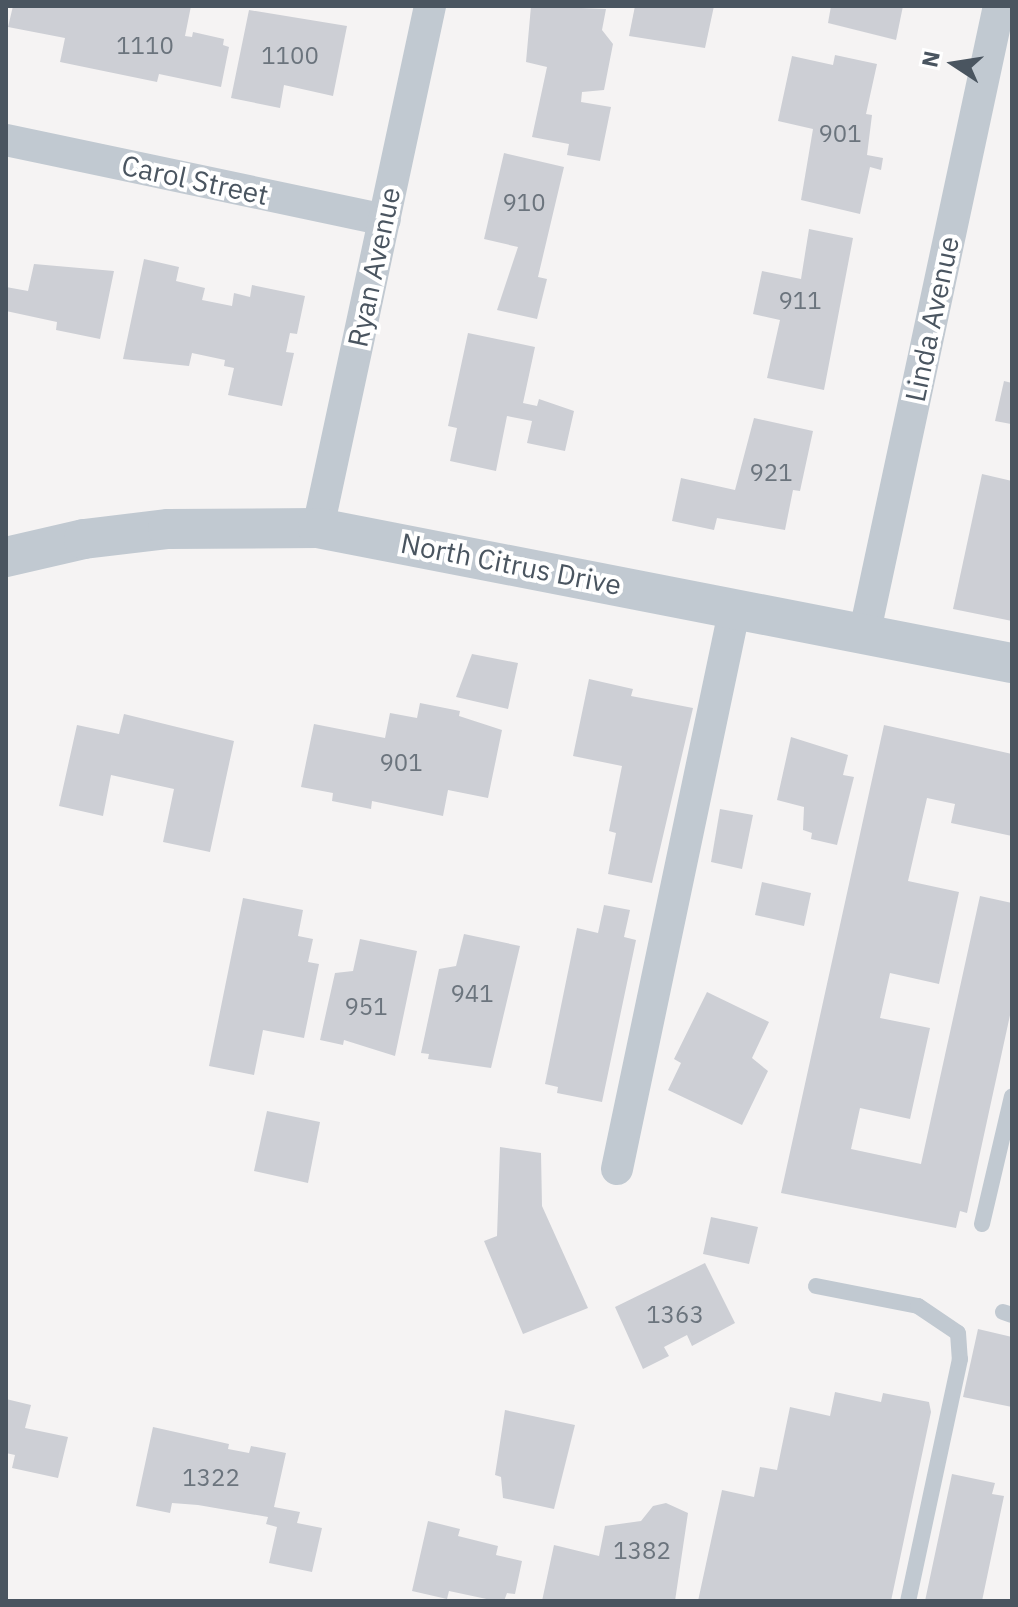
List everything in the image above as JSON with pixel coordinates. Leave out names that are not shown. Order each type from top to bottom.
[{"type":"street","name":"Ryan Avenue","points":[[318,528],[430,6]]},
{"type":"street","name":"Linda Avenue","points":[[865,631],[999,6]]},
{"type":"street","name":"Carol Street","points":[[6,140],[385,220]]},
{"type":"street","name":"North Citrus Drive","points":[[6,557],[84,539],[168,529],[318,528],[865,631],[1012,663]]},
{"type":"street","points":[[617,1169],[735,607]]},
{"type":"lane","points":[[982,1224],[1012,1096]]},
{"type":"lane","points":[[816,1286],[918,1306],[958,1333],[960,1359],[908,1601]]},
{"type":"building","points":[[13,6],[191,6],[185,36],[192,37],[193,32],[224,39],[223,45],[229,47],[221,87],[159,74],[157,82],[60,62],[65,38],[8,27]]},
{"type":"building","points":[[531,6],[606,9],[602,30],[613,44],[604,90],[582,92],[581,102],[611,107],[600,161],[567,155],[569,144],[532,137],[547,67],[526,62]]},
{"type":"building","points":[[635,6],[714,6],[705,48],[629,36]]},
{"type":"building","points":[[831,6],[903,6],[896,40],[828,23]]},
{"type":"building","points":[[249,10],[347,26],[333,96],[284,85],[280,108],[231,98]]},
{"type":"building","points":[[835,55],[877,64],[866,114],[872,115],[867,155],[883,158],[881,170],[870,167],[860,214],[801,200],[813,129],[778,121],[792,56],[833,65]]},
{"type":"building","points":[[504,153],[564,167],[538,277],[547,279],[537,319],[497,310],[518,247],[484,239]]},
{"type":"building","points":[[809,229],[853,238],[824,390],[767,378],[780,320],[753,314],[762,271],[801,279]]},
{"type":"building","points":[[144,259],[179,267],[176,281],[205,288],[202,300],[232,306],[234,293],[250,297],[252,285],[305,296],[297,334],[290,333],[286,352],[294,353],[282,406],[228,395],[234,368],[224,366],[225,360],[192,353],[189,366],[123,359]]},
{"type":"building","points":[[34,264],[114,271],[100,339],[56,330],[57,322],[6,311],[6,287],[28,291]]},
{"type":"building","points":[[468,333],[535,347],[523,403],[537,406],[539,399],[574,411],[565,451],[527,443],[532,421],[507,416],[496,471],[450,461],[457,428],[448,426]]},
{"type":"building","points":[[1004,381],[1012,383],[1011,424],[995,421]]},
{"type":"building","points":[[754,418],[813,431],[800,491],[793,490],[785,530],[717,518],[714,530],[672,521],[681,478],[735,490]]},
{"type":"building","points":[[982,474],[1012,481],[1012,621],[953,609]]},
{"type":"building","points":[[472,654],[518,663],[508,709],[456,697]]},
{"type":"building","points":[[589,679],[633,689],[631,696],[693,708],[652,883],[608,874],[616,833],[609,831],[622,766],[573,756]]},
{"type":"building","points":[[420,703],[460,711],[459,716],[502,730],[488,798],[448,790],[443,816],[372,801],[371,809],[332,801],[333,793],[301,787],[314,724],[385,738],[390,713],[417,718]]},
{"type":"building","points":[[124,714],[234,741],[210,852],[163,842],[174,789],[111,775],[103,816],[59,806],[77,725],[119,734]]},
{"type":"building","points":[[884,725],[1012,754],[1012,836],[951,823],[955,804],[927,798],[908,881],[959,892],[939,984],[890,973],[880,1018],[930,1028],[910,1119],[860,1108],[851,1149],[921,1164],[980,896],[1012,903],[1012,1006],[967,1213],[960,1211],[956,1228],[781,1193]]},
{"type":"building","points":[[791,737],[848,755],[843,775],[854,777],[837,845],[811,839],[812,833],[803,830],[804,807],[777,800]]},
{"type":"building","points":[[720,809],[753,815],[742,869],[711,862]]},
{"type":"building","points":[[762,882],[811,893],[804,926],[755,915]]},
{"type":"building","points":[[243,898],[303,910],[298,936],[313,939],[308,962],[319,964],[304,1038],[263,1030],[254,1075],[209,1066]]},
{"type":"building","points":[[604,905],[630,910],[624,937],[636,940],[602,1102],[557,1093],[558,1087],[545,1084],[577,928],[598,933]]},
{"type":"building","points":[[464,934],[520,946],[491,1068],[428,1059],[429,1054],[421,1053],[439,969],[456,966]]},
{"type":"building","points":[[360,939],[417,951],[395,1056],[344,1040],[343,1045],[320,1040],[335,973],[353,971]]},
{"type":"building","points":[[707,992],[769,1022],[752,1058],[768,1071],[742,1125],[668,1090],[681,1063],[674,1059]]},
{"type":"building","points":[[267,1111],[320,1122],[308,1183],[254,1171]]},
{"type":"building","points":[[500,1147],[541,1153],[542,1206],[588,1308],[523,1334],[484,1241],[497,1236]]},
{"type":"building","points":[[711,1217],[758,1227],[749,1264],[703,1254]]},
{"type":"building","points":[[705,1263],[735,1323],[692,1346],[687,1335],[664,1347],[669,1356],[643,1369],[615,1307]]},
{"type":"building","points":[[978,1329],[1012,1337],[1012,1407],[963,1397]]},
{"type":"building","points":[[835,1392],[881,1402],[883,1393],[929,1402],[931,1412],[891,1601],[698,1601],[722,1490],[754,1497],[760,1467],[777,1470],[790,1407],[830,1416]]},
{"type":"building","points":[[6,1399],[31,1405],[25,1428],[68,1437],[58,1478],[12,1468],[15,1455],[6,1453]]},
{"type":"building","points":[[505,1410],[575,1425],[554,1509],[503,1498],[501,1477],[495,1475]]},
{"type":"building","points":[[153,1427],[229,1444],[228,1449],[249,1453],[251,1446],[286,1453],[274,1507],[300,1512],[297,1523],[322,1528],[312,1572],[269,1563],[277,1527],[266,1524],[268,1517],[198,1505],[172,1503],[170,1513],[136,1506]]},
{"type":"building","points":[[952,1474],[995,1483],[992,1494],[1004,1496],[982,1601],[925,1601]]},
{"type":"building","points":[[666,1503],[688,1513],[675,1601],[542,1601],[554,1545],[599,1556],[605,1526],[641,1521],[653,1506]]},
{"type":"building","points":[[428,1521],[460,1529],[458,1536],[498,1546],[496,1555],[522,1561],[515,1594],[507,1593],[504,1601],[496,1601],[449,1591],[447,1599],[412,1591]]}]
